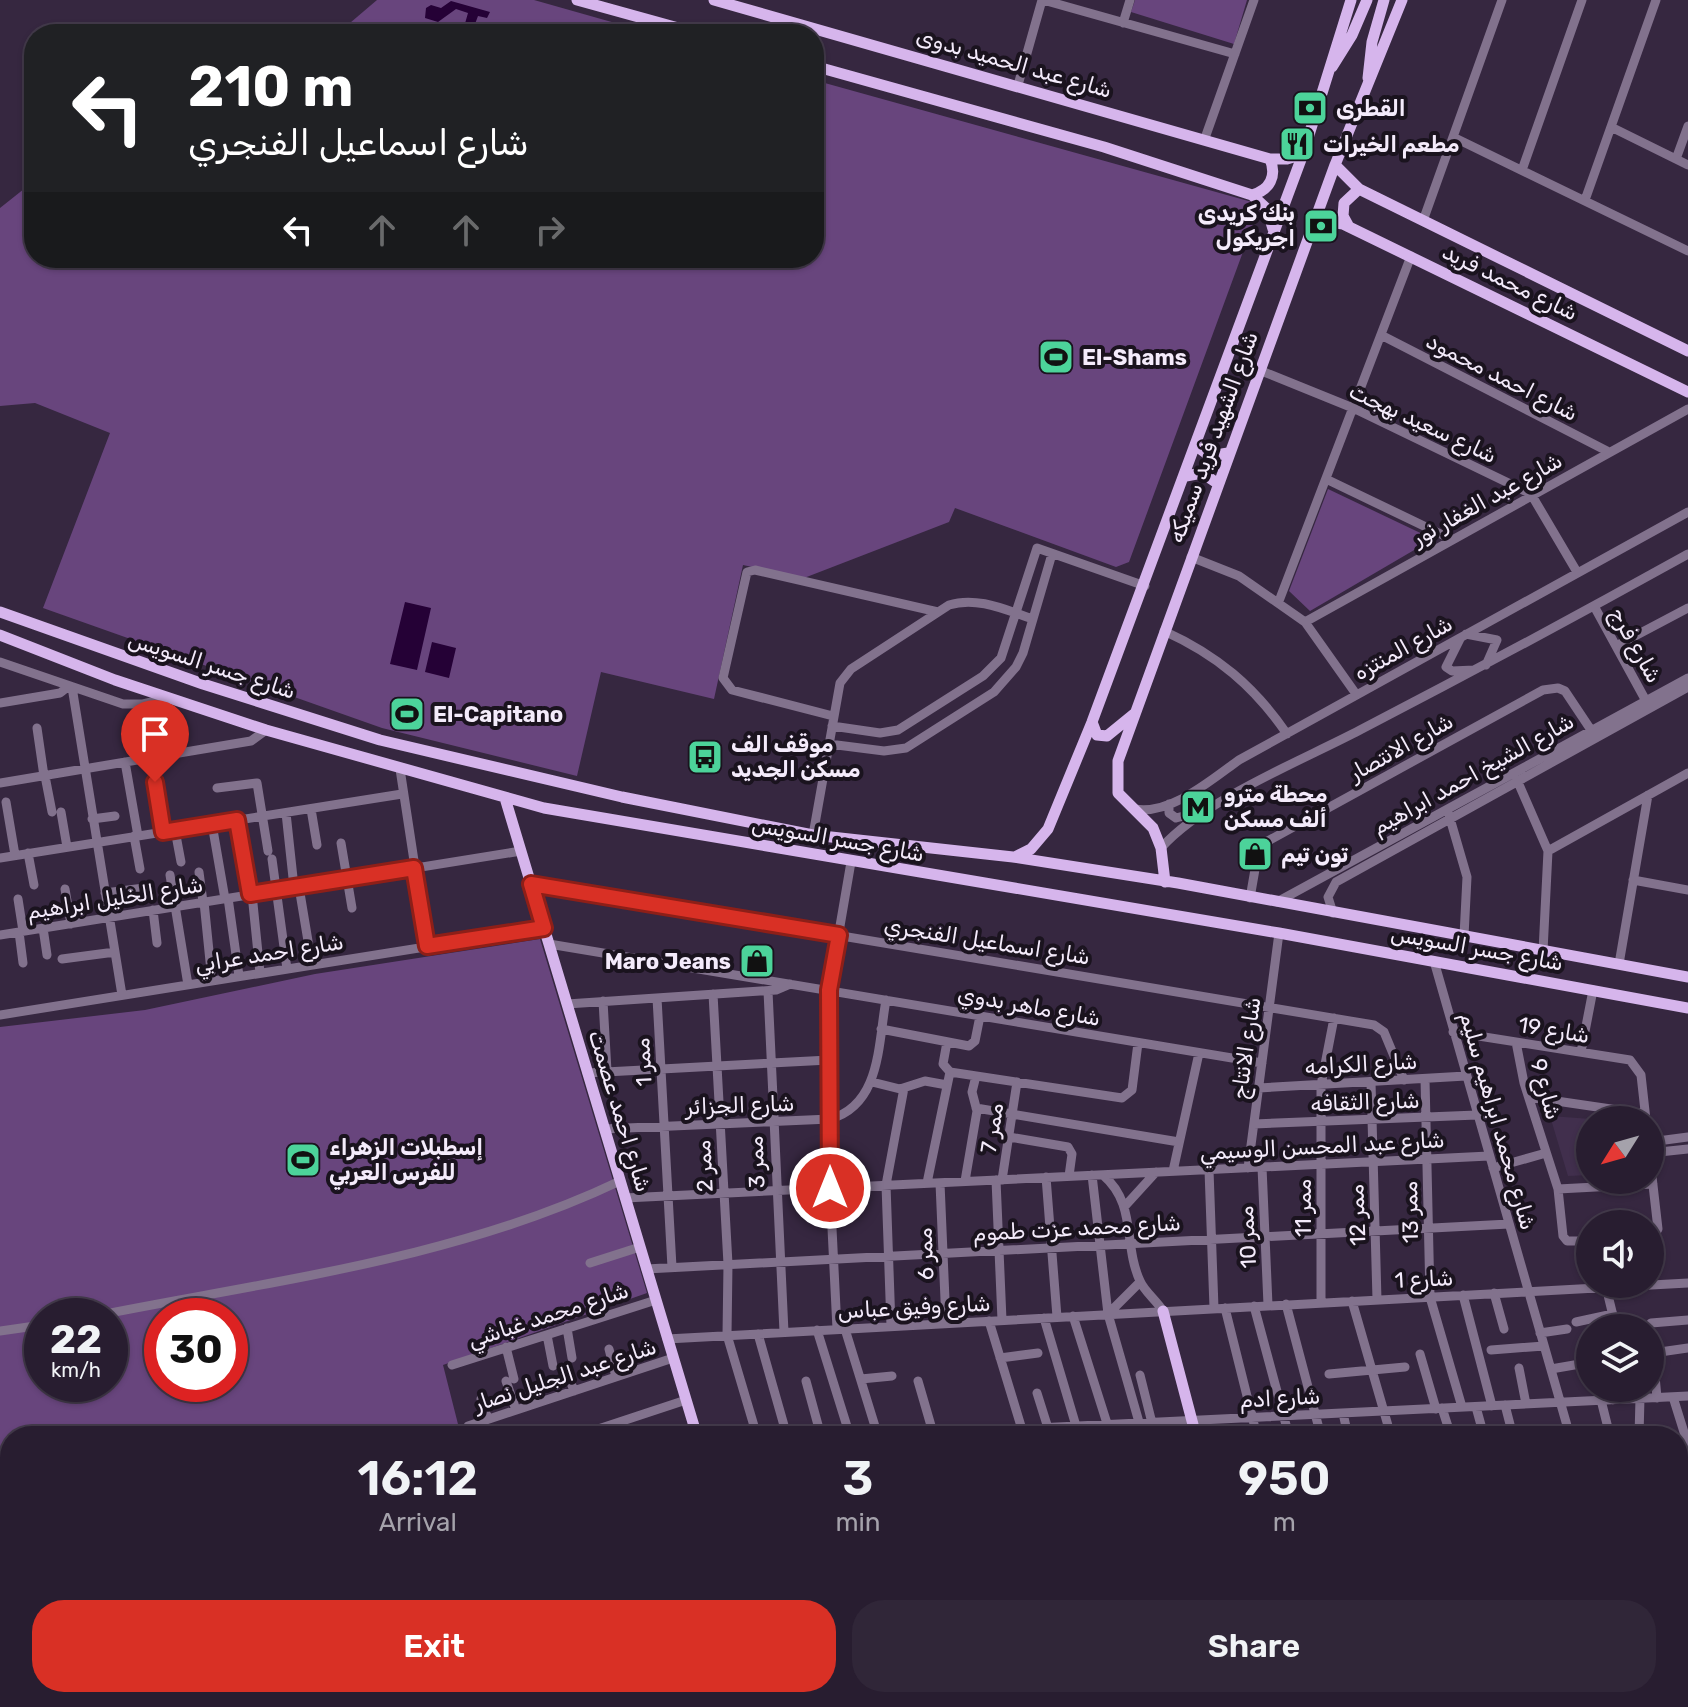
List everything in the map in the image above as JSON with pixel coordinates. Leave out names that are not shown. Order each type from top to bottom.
[{"type":"main road","points":[[577,0],[664,24]]},
{"type":"main road","name":"شارع عبد الحميد بدوى","points":[[714,0],[807,24]]},
{"type":"main road","name":"شارع الشهيد فريد سميكه","points":[[1013,857],[1031,849],[1048,829],[1092,722],[1186,476],[1273,229],[1303,154],[1351,0]]},
{"type":"main road","points":[[1328,73],[1352,35],[1367,0]]},
{"type":"main road","points":[[1368,87],[1372,42],[1384,0]]},
{"type":"main road","name":"شارع الشهيد فريد سميكه","points":[[1165,882],[1161,848],[1147,819],[1121,798],[1115,782],[1118,761],[1312,226],[1402,0]]},
{"type":"main road","name":"شارع عبد الحميد بدوى","points":[[824,29],[1270,159],[1287,159],[1303,154]]},
{"type":"main road","points":[[824,69],[1104,147],[1252,195],[1267,209],[1273,229]]},
{"type":"main road","points":[[1252,195],[1261,192],[1271,182],[1270,159]]},
{"type":"main road","name":"شارع محمد فريد","points":[[1335,165],[1359,189],[1424,218],[1688,351]]},
{"type":"main road","points":[[1349,228],[1343,208],[1348,196],[1359,189]]},
{"type":"main road","name":"شارع محمد فريد","points":[[1312,226],[1330,222],[1349,228],[1688,392]]},
{"type":"main road","points":[[1195,445],[1210,456],[1228,453]]},
{"type":"main road","points":[[1186,476],[1202,473],[1217,483]]},
{"type":"main road","name":"شارع جسر السويس","points":[[0,612],[82,643],[380,740],[622,797],[813,835],[1013,857],[1165,882],[1688,977]]},
{"type":"main road","name":"شارع جسر السويس","points":[[0,635],[115,680],[266,730],[571,814],[1279,933],[1688,1008]]},
{"type":"main road","points":[[74,665],[93,657],[82,643]]},
{"type":"main road","points":[[115,680],[114,667],[122,656]]},
{"type":"main road","points":[[1092,722],[1094,732],[1107,736],[1134,714]]},
{"type":"main road","name":"شارع احمد عصمت","points":[[505,798],[694,1426]]},
{"type":"main road","points":[[1163,1311],[1193,1426]]},
{"type":"street","points":[[1018,85],[1042,0],[1235,54]]},
{"type":"street","points":[[1123,23],[1130,0]]},
{"type":"street","points":[[1205,138],[1254,0]]},
{"type":"street","points":[[1424,218],[1502,0]]},
{"type":"street","points":[[1522,170],[1582,0]]},
{"type":"street","points":[[1585,200],[1656,0]]},
{"type":"street","points":[[1676,159],[1688,126]]},
{"type":"street","points":[[1611,127],[1688,165]]},
{"type":"street","points":[[1453,137],[1688,251]]},
{"type":"street","points":[[1279,601],[1411,256]]},
{"type":"street","name":"شارع احمد محمود","points":[[1381,335],[1607,451]]},
{"type":"street","name":"شارع سعيد بهجت","points":[[1259,370],[1353,408],[1531,494]]},
{"type":"street","name":"شارع عبد الغفار نور","points":[[1305,622],[1607,451],[1688,409]]},
{"type":"street","points":[[1326,479],[1451,539]]},
{"type":"street","points":[[1531,494],[1577,572]]},
{"type":"street","name":"شارع المنتزه","points":[[1135,809],[1153,809],[1169,804],[1356,694],[1688,512]]},
{"type":"street","points":[[938,612],[755,570],[747,572],[723,678],[732,690],[880,733],[906,725],[993,668],[1001,658],[1037,548],[1145,586]]},
{"type":"street","points":[[829,744],[884,751],[916,742],[1006,681],[1023,653],[1052,554]]},
{"type":"street","points":[[1161,848],[1213,809],[1481,668],[1688,554]]},
{"type":"street","points":[[1191,557],[1239,576],[1305,622],[1356,694]]},
{"type":"street","points":[[813,835],[840,683],[851,669],[949,605],[974,601],[1033,619]]},
{"type":"street","name":"شارع فرج","points":[[1594,606],[1646,701]]},
{"type":"street","points":[[1616,646],[1688,608]]},
{"type":"street","points":[[1164,631],[1223,663],[1247,683],[1287,734]]},
{"type":"street","points":[[1463,635],[1497,640],[1481,668],[1452,671],[1446,667],[1463,635]]},
{"type":"street","points":[[0,662],[123,704],[143,704],[168,698]]},
{"type":"street","name":"شارع الشيخ احمد ابراهيم","points":[[1333,885],[1591,730],[1688,678]]},
{"type":"street","points":[[0,703],[60,693],[71,686]]},
{"type":"street","points":[[71,686],[122,995]]},
{"type":"street","name":"شارع الانتصار","points":[[1250,898],[1257,858],[1266,842],[1543,690],[1550,687],[1565,691],[1591,730]]},
{"type":"street","name":"شارع الشيخ احمد ابراهيم","points":[[1275,903],[1517,780],[1688,687]]},
{"type":"street","points":[[37,728],[44,776],[67,847]]},
{"type":"street","points":[[0,783],[251,741],[266,730]]},
{"type":"street","points":[[151,758],[163,832]]},
{"type":"street","points":[[125,762],[140,869]]},
{"type":"street","points":[[400,769],[427,946]]},
{"type":"street","points":[[1548,851],[1688,773]]},
{"type":"street","points":[[1517,780],[1548,851],[1543,951]]},
{"type":"street","points":[[217,788],[256,782],[287,969]]},
{"type":"street","points":[[0,858],[402,794]]},
{"type":"street","points":[[1619,964],[1648,795]]},
{"type":"street","points":[[6,802],[15,855]]},
{"type":"street","points":[[1169,804],[1169,813],[1176,818],[1213,809]]},
{"type":"street","points":[[311,809],[317,845]]},
{"type":"street","points":[[286,813],[312,965]]},
{"type":"street","points":[[1448,814],[1467,877],[1464,936]]},
{"type":"street","points":[[92,819],[115,816]]},
{"type":"street","points":[[237,820],[251,894],[260,973]]},
{"type":"street","points":[[212,824],[239,976]]},
{"type":"street","points":[[175,830],[181,862]]},
{"type":"street","points":[[341,843],[352,908]]},
{"type":"street","name":"شارع الخليل ابراهيم","points":[[0,935],[521,851]]},
{"type":"street","points":[[28,853],[34,885]]},
{"type":"street","points":[[851,862],[829,990],[830,1188],[841,1329],[861,1379],[873,1426]]},
{"type":"street","points":[[199,872],[212,981]]},
{"type":"street","points":[[170,875],[188,985]]},
{"type":"street","points":[[1322,878],[1324,883],[1333,885],[1328,897],[1333,913]]},
{"type":"street","points":[[1633,880],[1688,890]]},
{"type":"street","name":"شارع اسماعيل الفنجري","points":[[531,884],[1334,1018],[1381,1029],[1404,1080]]},
{"type":"street","points":[[105,893],[144,888]]},
{"type":"street","points":[[65,889],[71,924]]},
{"type":"street","points":[[18,899],[23,963]]},
{"type":"street","points":[[153,910],[157,943]]},
{"type":"street","points":[[43,928],[47,955]]},
{"type":"street","name":"شارع احمد عرابي","points":[[0,1015],[544,928]]},
{"type":"street","name":"شارع الانتاج","points":[[1248,1168],[1279,933]]},
{"type":"street","name":"شارع ماهر بدوي","points":[[549,944],[1262,1063]]},
{"type":"street","points":[[62,959],[115,952]]},
{"type":"street","name":"شارع محمد ابراهيم سليم","points":[[1434,961],[1567,1426]]},
{"type":"street","name":"شارع ماهر بدوي","points":[[567,1004],[768,991],[790,984]]},
{"type":"street","points":[[1581,1052],[1593,990]]},
{"type":"street","name":"ممر 3","points":[[768,991],[784,1332]]},
{"type":"street","name":"ممر 2","points":[[713,994],[728,1264],[727,1335],[754,1426]]},
{"type":"street","name":"ممر 1","points":[[657,998],[672,1267]]},
{"type":"street","points":[[830,1119],[854,1109],[872,1082],[886,1000]]},
{"type":"street","points":[[603,1001],[607,1071]]},
{"type":"street","points":[[881,1029],[973,1044],[980,1016]]},
{"type":"street","name":"ممر 11","points":[[1321,1303],[1321,1085],[1334,1018]]},
{"type":"street","name":"شارع 19","points":[[1453,1032],[1630,1060],[1641,1075],[1645,1106]]},
{"type":"street","points":[[947,1042],[943,1064],[950,1072],[1125,1097],[1132,1090],[1138,1043]]},
{"type":"street","name":"شارع 9","points":[[1516,1042],[1529,1097],[1558,1189],[1565,1239],[1576,1240]]},
{"type":"street","points":[[1173,1171],[1199,1053]]},
{"type":"street","points":[[587,1073],[829,1060]]},
{"type":"street","points":[[927,1183],[950,1072]]},
{"type":"street","points":[[965,1181],[976,1108],[972,1092],[976,1076]]},
{"type":"street","name":"شارع الكرامه","points":[[1259,1088],[1466,1076]]},
{"type":"street","name":"ممر 13","points":[[1425,1079],[1430,1297],[1462,1407]]},
{"type":"street","points":[[872,1082],[904,1088],[925,1081],[947,1085]]},
{"type":"street","name":"ممر 7","points":[[1002,1320],[999,1180],[1017,1082]]},
{"type":"street","name":"ممر 12","points":[[1371,1082],[1377,1300]]},
{"type":"street","points":[[891,1326],[886,1185],[904,1088]]},
{"type":"street","points":[[1529,1097],[1582,1106]]},
{"type":"street","points":[[976,1108],[1179,1142]]},
{"type":"street","name":"شارع الثقافه","points":[[1254,1124],[1477,1115]]},
{"type":"street","name":"شارع الجزائر","points":[[604,1129],[830,1119]]},
{"type":"street","points":[[1009,1137],[1068,1147],[1072,1154],[1069,1176]]},
{"type":"street","points":[[1664,1140],[1688,1137]]},
{"type":"street","points":[[1664,1153],[1688,1149]]},
{"type":"street","points":[[1493,1168],[1546,1153]]},
{"type":"street","name":"شارع عبد المحسن الوسيمي","points":[[625,1198],[1489,1156]]},
{"type":"street","name":"ممر 10","points":[[1262,1167],[1268,1305]]},
{"type":"street","points":[[1209,1170],[1212,1240],[1220,1308],[1254,1426]]},
{"type":"street","points":[[1125,1206],[1156,1172]]},
{"type":"street","points":[[1092,1175],[1108,1314],[1140,1426]]},
{"type":"street","points":[[1103,1175],[1121,1194],[1140,1282],[1163,1311]]},
{"type":"street","points":[[1046,1177],[1057,1317]]},
{"type":"street","points":[[128,1310],[397,1257],[563,1205],[620,1181]]},
{"type":"street","name":"ممر 6","points":[[940,1183],[946,1323]]},
{"type":"street","points":[[1558,1189],[1576,1188]]},
{"type":"street","name":"شارع محمد عزت طموم","points":[[646,1269],[1509,1224]]},
{"type":"street","points":[[590,1263],[640,1247]]},
{"type":"street","points":[[1108,1314],[1140,1282]]},
{"type":"street","name":"شارع 1","points":[[1664,1284],[1688,1283]]},
{"type":"street","name":"شارع 1","points":[[1163,1311],[1576,1289]]},
{"type":"street","points":[[1494,1293],[1504,1329]]},
{"type":"street","points":[[1463,1295],[1492,1406]]},
{"type":"street","points":[[1609,1298],[1613,1314]]},
{"type":"street","name":"شارع محمد غباشي","points":[[452,1365],[656,1300]]},
{"type":"street","points":[[1352,1301],[1388,1426]]},
{"type":"street","points":[[1286,1304],[1318,1426]]},
{"type":"street","points":[[1254,1306],[1286,1426]]},
{"type":"street","name":"شارع وفيق عباس","points":[[667,1339],[1163,1311]]},
{"type":"street","points":[[1073,1316],[1108,1426]]},
{"type":"street","points":[[1044,1318],[1076,1426]]},
{"type":"street","points":[[1664,1322],[1688,1320]]},
{"type":"street","points":[[989,1321],[1021,1426]]},
{"type":"street","points":[[0,1331],[24,1328]]},
{"type":"street","points":[[567,1328],[572,1358]]},
{"type":"street","points":[[1540,1333],[1567,1329]]},
{"type":"street","points":[[817,1330],[847,1426]]},
{"type":"street","points":[[758,1334],[784,1426]]},
{"type":"street","points":[[547,1335],[553,1366]]},
{"type":"street","points":[[1491,1350],[1544,1346]]},
{"type":"street","points":[[506,1347],[516,1410]]},
{"type":"street","points":[[1664,1351],[1688,1348]]},
{"type":"street","points":[[609,1349],[616,1377]]},
{"type":"street","points":[[1000,1358],[1038,1353]]},
{"type":"street","points":[[1420,1354],[1447,1426]]},
{"type":"street","name":"شارع عبد الجليل نصار","points":[[468,1426],[673,1358]]},
{"type":"street","points":[[1551,1369],[1576,1365]]},
{"type":"street","points":[[565,1367],[574,1391]]},
{"type":"street","points":[[1329,1374],[1405,1367]]},
{"type":"street","points":[[1519,1368],[1526,1404]]},
{"type":"street","points":[[1140,1375],[1152,1423]]},
{"type":"street","points":[[861,1379],[892,1376]]},
{"type":"street","points":[[806,1381],[818,1426]]},
{"type":"street","points":[[918,1381],[932,1426]]},
{"type":"street","points":[[1037,1393],[1047,1426]]},
{"type":"street","name":"شارع ادم","points":[[1664,1398],[1688,1396]]},
{"type":"street","points":[[1673,1397],[1682,1426]]},
{"type":"street","points":[[481,1399],[488,1419]]},
{"type":"street","points":[[607,1426],[686,1400]]},
{"type":"street","name":"شارع ادم","points":[[1128,1426],[1576,1401]]},
{"type":"street","points":[[1602,1402],[1608,1426]]},
{"type":"street","points":[[1635,1402],[1638,1426]]},
{"type":"street","points":[[1505,1405],[1510,1426]]},
{"type":"street","points":[[1476,1407],[1481,1426]]},
{"type":"street","points":[[1343,1413],[1346,1426]]},
{"type":"shaded area","points":[[377,0],[534,0],[619,24],[349,24]]},
{"type":"shaded area","points":[[1135,0],[1247,0],[1234,44],[1131,12]]},
{"type":"shaded area","points":[[451,1],[490,12],[487,18],[478,16],[475,24],[465,24],[468,13],[456,9],[438,22],[425,18],[426,8],[431,5],[441,8]]},
{"type":"shaded area","points":[[824,83],[1252,202],[1258,211],[1129,562],[1116,567],[955,508],[949,522],[804,578],[743,565],[714,699],[601,672],[577,776],[382,728],[43,608],[110,433],[35,403],[0,406],[0,208],[24,189],[24,268],[824,268]]},
{"type":"shaded area","points":[[1328,489],[1433,539],[1310,611],[1289,591]]},
{"type":"shaded area","points":[[405,602],[431,608],[417,670],[390,664]]},
{"type":"shaded area","points":[[432,642],[456,648],[449,678],[425,672]]},
{"type":"shaded area","name":"إسطبلات الزهراء للفرس العربي","points":[[540,939],[647,1293],[443,1365],[458,1426],[0,1426],[0,1027],[145,1010],[315,974]]},
{"type":"shaded area","points":[[1550,1116],[1576,1118],[1576,1176],[1568,1176]]},
{"type":"place","name":"القطرى","points":[[1310,108]]},
{"type":"place","name":"مطعم الخيرات","points":[[1297,144]]},
{"type":"place","name":"بنك كريدى اجريكول","points":[[1321,226]]},
{"type":"place","name":"El-Shams","points":[[1056,357]]},
{"type":"place","name":"El-Capitano","points":[[407,714]]},
{"type":"place","name":"موقف الف مسكن الجديد","points":[[705,757]]},
{"type":"place","name":"محطة مترو ألف مسكن","points":[[1198,807]]},
{"type":"place","name":"تون تيم","points":[[1255,854]]},
{"type":"place","name":"Maro Jeans","points":[[757,961]]},
{"type":"place","name":"إسطبلات الزهراء للفرس العربي","points":[[303,1160]]},
{"type":"route","points":[[155,782],[163,832],[237,820],[250,894],[414,868],[427,946],[544,928],[531,884],[839,935],[829,990],[830,1188]]}]
